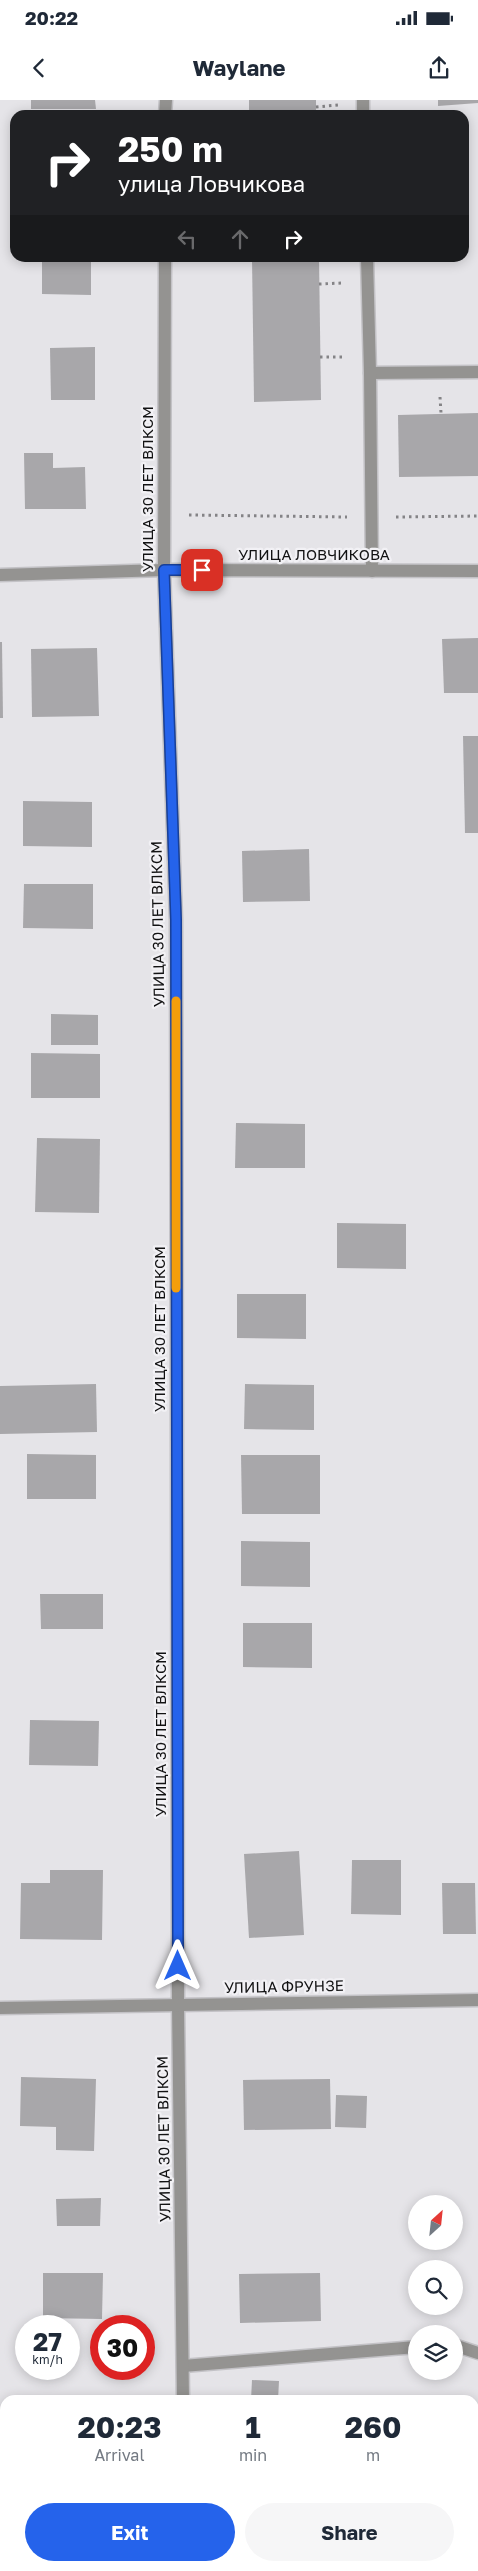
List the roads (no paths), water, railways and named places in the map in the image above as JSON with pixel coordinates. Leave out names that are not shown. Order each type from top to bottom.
[{"type":"street","name":"УЛИЦА 30 ЛЕТ ВЛКСМ","points":[[165,262],[164,570],[176,920],[178,2005],[183,2395]]},
{"type":"street","points":[[367,262],[372,571]]},
{"type":"street","points":[[370,372],[478,372]]},
{"type":"street","name":"УЛИЦА ЛОВЧИКОВА","points":[[0,576],[164,570],[478,570]]},
{"type":"street","name":"УЛИЦА ФРУНЗЕ","points":[[0,2008],[478,2000]]},
{"type":"street","points":[[183,2366],[408,2348]]},
{"type":"street","points":[[463,2348],[478,2353]]}]
